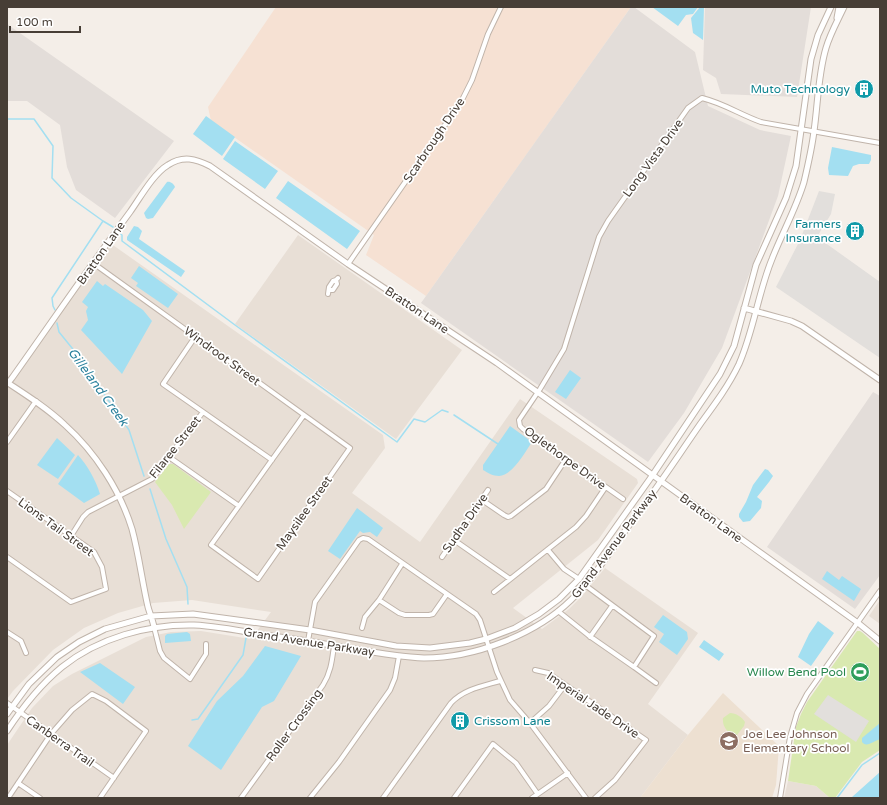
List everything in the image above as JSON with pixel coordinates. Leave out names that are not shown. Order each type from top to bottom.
[{"type":"street","name":"Scarbrough Drive","points":[[348,264],[461,102],[472,80],[488,34],[501,7]]},
{"type":"street","name":"Grand Avenue Parkway","points":[[7,714],[29,684],[57,657],[79,642],[105,629],[151,616],[193,614],[310,630],[396,646],[413,648],[445,647],[470,644],[515,628],[529,621],[558,599],[578,579],[652,476],[720,374],[734,346],[756,265],[792,182],[796,166],[810,59],[818,35],[831,7]]},
{"type":"street","points":[[836,25],[839,7]]},
{"type":"street","name":"Grand Avenue Parkway","points":[[7,731],[19,712],[42,686],[62,667],[88,650],[115,638],[154,627],[198,625],[399,656],[420,658],[444,657],[489,647],[520,635],[570,602],[585,585],[661,482],[732,379],[741,359],[772,258],[801,190],[808,165],[814,131],[825,50],[844,7]]},
{"type":"street","name":"Long Vista Drive","points":[[538,392],[564,349],[599,237],[616,210],[688,108],[702,98],[717,102],[751,119],[880,143]]},
{"type":"street","name":"Bratton Lane","points":[[8,382],[158,174],[166,165],[182,159],[200,161],[210,166],[348,264],[497,363],[858,623],[880,641]]},
{"type":"street","name":"Windroot Street","points":[[93,263],[350,448]]},
{"type":"street","points":[[329,292],[330,285],[337,279]]},
{"type":"street","points":[[744,308],[791,321],[802,326],[880,380]]},
{"type":"street","points":[[195,337],[163,384],[272,460]]},
{"type":"street","points":[[8,382],[36,401],[64,424],[84,444],[118,496],[131,528],[139,560],[148,609],[160,650],[164,658],[190,679],[206,654],[206,644]]},
{"type":"street","name":"Oglethorpe Drive","points":[[538,392],[520,417],[518,423],[523,429],[623,500]]},
{"type":"street","points":[[7,442],[36,401]]},
{"type":"street","name":"Filaree Street","points":[[71,536],[88,512],[152,479],[202,412]]},
{"type":"street","points":[[169,457],[239,506],[304,415]]},
{"type":"street","name":"Maysilee Street","points":[[239,506],[211,545],[258,579],[350,448]]},
{"type":"street","points":[[482,500],[504,515],[508,517],[511,516],[546,489],[566,460]]},
{"type":"street","points":[[494,592],[576,527],[586,516],[605,488]]},
{"type":"street","name":"Sudha Drive","points":[[442,557],[488,490]]},
{"type":"street","name":"Lions Tail Street","points":[[7,491],[94,552],[102,567],[106,589],[71,602],[7,557]]},
{"type":"street","points":[[308,641],[315,602],[358,540],[363,538],[368,539],[476,614],[480,620],[500,681],[510,700],[530,723],[586,798]]},
{"type":"street","points":[[454,540],[510,579]]},
{"type":"street","points":[[548,550],[564,569],[654,636],[634,667]]},
{"type":"street","points":[[362,628],[364,617],[379,600],[402,564]]},
{"type":"street","points":[[780,798],[790,737],[797,713],[807,694],[880,591]]},
{"type":"street","points":[[379,600],[399,613],[405,615],[429,615],[433,614],[447,594]]},
{"type":"street","points":[[590,637],[612,606]]},
{"type":"street","points":[[558,611],[590,637],[656,683]]},
{"type":"street","points":[[8,634],[21,642],[26,653]]},
{"type":"street","name":"Roller Crossing","points":[[241,798],[329,676],[334,646]]},
{"type":"street","points":[[310,798],[339,762],[390,690],[395,678],[399,656]]},
{"type":"street","name":"Imperial Jade Drive","points":[[535,670],[548,673],[646,740],[615,780],[595,798]]},
{"type":"street","points":[[384,798],[451,703],[458,696],[468,690],[500,681]]},
{"type":"street","points":[[530,723],[548,706],[565,685]]},
{"type":"street","points":[[8,798],[51,734],[72,710],[92,694],[106,701],[146,731],[100,798]]},
{"type":"street","name":"Canberra Trail","points":[[7,703],[114,778]]},
{"type":"street","points":[[454,798],[493,744],[516,763],[538,793]]},
{"type":"street","points":[[532,798],[568,773]]},
{"type":"street","points":[[18,783],[40,798]]},
{"type":"shaded area","points":[[276,7],[631,7],[426,296],[366,255],[374,235],[211,121],[208,107]]},
{"type":"shaded area","points":[[631,7],[634,7],[695,52],[708,106],[760,130],[791,136],[778,196],[722,348],[684,413],[648,462],[421,303]]},
{"type":"shaded area","points":[[705,7],[811,7],[797,97],[721,94],[716,78],[703,70]]},
{"type":"shaded area","points":[[7,24],[174,141],[115,218],[76,190],[67,167],[60,125],[27,101],[7,101]]},
{"type":"shaded area","points":[[819,191],[835,194],[831,214],[817,237],[880,282],[880,358],[776,287],[800,240]]},
{"type":"shaded area","points":[[298,235],[462,350],[396,439],[235,324]]},
{"type":"shaded area","points":[[110,243],[383,435],[385,448],[352,493],[420,542],[520,399],[637,479],[638,483],[598,540],[513,608],[542,629],[569,609],[605,568],[698,633],[648,704],[688,735],[640,798],[7,798],[7,745],[32,708],[53,686],[72,674],[146,637],[171,632],[201,631],[251,639],[271,612],[192,600],[153,603],[118,613],[84,628],[53,650],[7,699],[7,387]]},
{"type":"shaded area","points":[[873,392],[880,396],[880,575],[855,609],[767,547]]},
{"type":"shaded area","points":[[880,600],[880,624],[869,616]]},
{"type":"shaded area","name":"Joe Lee Johnson Elementary School","points":[[723,693],[779,746],[776,785],[772,798],[640,798],[688,735]]},
{"type":"shaded area","points":[[828,695],[869,721],[856,742],[814,714]]},
{"type":"shaded area","points":[[788,781],[816,786],[830,798],[784,798]]},
{"type":"green space","points":[[169,464],[173,464],[211,492],[184,529],[172,505],[155,482]]},
{"type":"green space","points":[[857,631],[863,633],[880,649],[880,750],[862,762],[835,798],[830,798],[816,786],[788,781],[796,727],[807,702]]},
{"type":"green space","points":[[730,713],[739,716],[745,722],[744,726],[737,735],[726,730],[723,721],[723,718]]},
{"type":"water","points":[[652,7],[698,7],[693,14],[686,15],[678,26]]},
{"type":"water","points":[[700,7],[704,7],[703,40],[693,33],[691,18]]},
{"type":"water","points":[[206,116],[235,137],[222,156],[193,134]]},
{"type":"water","points":[[235,141],[278,171],[265,189],[223,159]]},
{"type":"water","points":[[832,147],[871,155],[871,160],[869,164],[859,164],[853,166],[848,176],[829,175],[828,168]]},
{"type":"water","points":[[288,181],[360,231],[347,249],[276,198]]},
{"type":"water","points":[[167,182],[172,183],[175,187],[153,218],[146,218],[144,213]]},
{"type":"water","points":[[134,226],[138,227],[142,231],[139,239],[185,271],[181,277],[127,240],[127,237]]},
{"type":"water","points":[[139,266],[178,294],[168,308],[136,286],[138,283],[131,278]]},
{"type":"water","points":[[97,281],[103,286],[105,284],[143,310],[152,321],[122,374],[81,330],[88,320],[86,311],[88,307],[82,302]]},
{"type":"water","points":[[570,370],[581,378],[566,399],[555,392]]},
{"type":"water","points":[[510,426],[532,442],[509,472],[499,476],[493,475],[483,470],[483,465]]},
{"type":"water","points":[[57,438],[75,455],[58,479],[37,465]]},
{"type":"water","points":[[78,455],[91,473],[100,494],[84,503],[58,484]]},
{"type":"water","points":[[765,469],[768,470],[773,476],[757,497],[762,501],[761,508],[750,521],[743,522],[739,517],[739,514],[753,485]]},
{"type":"water","points":[[357,508],[383,528],[377,537],[370,532],[363,533],[360,531],[340,559],[328,551]]},
{"type":"water","points":[[827,571],[839,580],[842,576],[861,589],[854,601],[822,579]]},
{"type":"water","points":[[663,615],[687,632],[688,639],[677,655],[659,642],[664,634],[654,627]]},
{"type":"water","points":[[818,621],[834,633],[811,666],[798,657],[809,634]]},
{"type":"water","points":[[187,632],[190,634],[191,641],[165,643],[165,636],[167,634]]},
{"type":"water","points":[[704,640],[724,654],[719,661],[699,647]]},
{"type":"water","points":[[265,646],[301,656],[274,701],[262,707],[221,770],[188,746],[217,701],[243,676]]},
{"type":"water","points":[[100,663],[135,687],[123,704],[80,672]]},
{"type":"water","name":"Willow Bend Pool","points":[[854,664],[870,671],[866,681],[850,674]]},
{"type":"water","points":[[880,723],[880,739],[864,744],[862,742],[862,738]]},
{"type":"water","points":[[880,772],[880,798],[852,798],[852,797]]},
{"type":"waterway","name":"Gilleland Creek","points":[[7,119],[34,119],[53,146],[52,178],[71,198],[103,221],[52,298],[55,310]]},
{"type":"waterway","points":[[103,221],[113,227]]},
{"type":"waterway","points":[[119,233],[122,235],[122,241],[397,442],[414,419],[425,422],[442,410],[448,412]]},
{"type":"waterway","name":"Gilleland Creek","points":[[57,323],[59,332],[72,348],[129,430],[144,476]]},
{"type":"waterway","points":[[454,415],[498,444]]},
{"type":"waterway","name":"Gilleland Creek","points":[[150,489],[166,539],[187,587],[188,604]]},
{"type":"waterway","points":[[192,720],[198,719],[243,655],[246,638]]},
{"type":"waterway","points":[[837,798],[862,765],[880,753]]},
{"type":"place","name":"Muto Technology","points":[[864,89]]},
{"type":"place","name":"Farmers Insurance","points":[[855,231]]},
{"type":"place","name":"Willow Bend Pool","points":[[860,672]]},
{"type":"place","name":"Crissom Lane","points":[[460,721]]},
{"type":"place","name":"Joe Lee Johnson Elementary School","points":[[729,741]]}]
